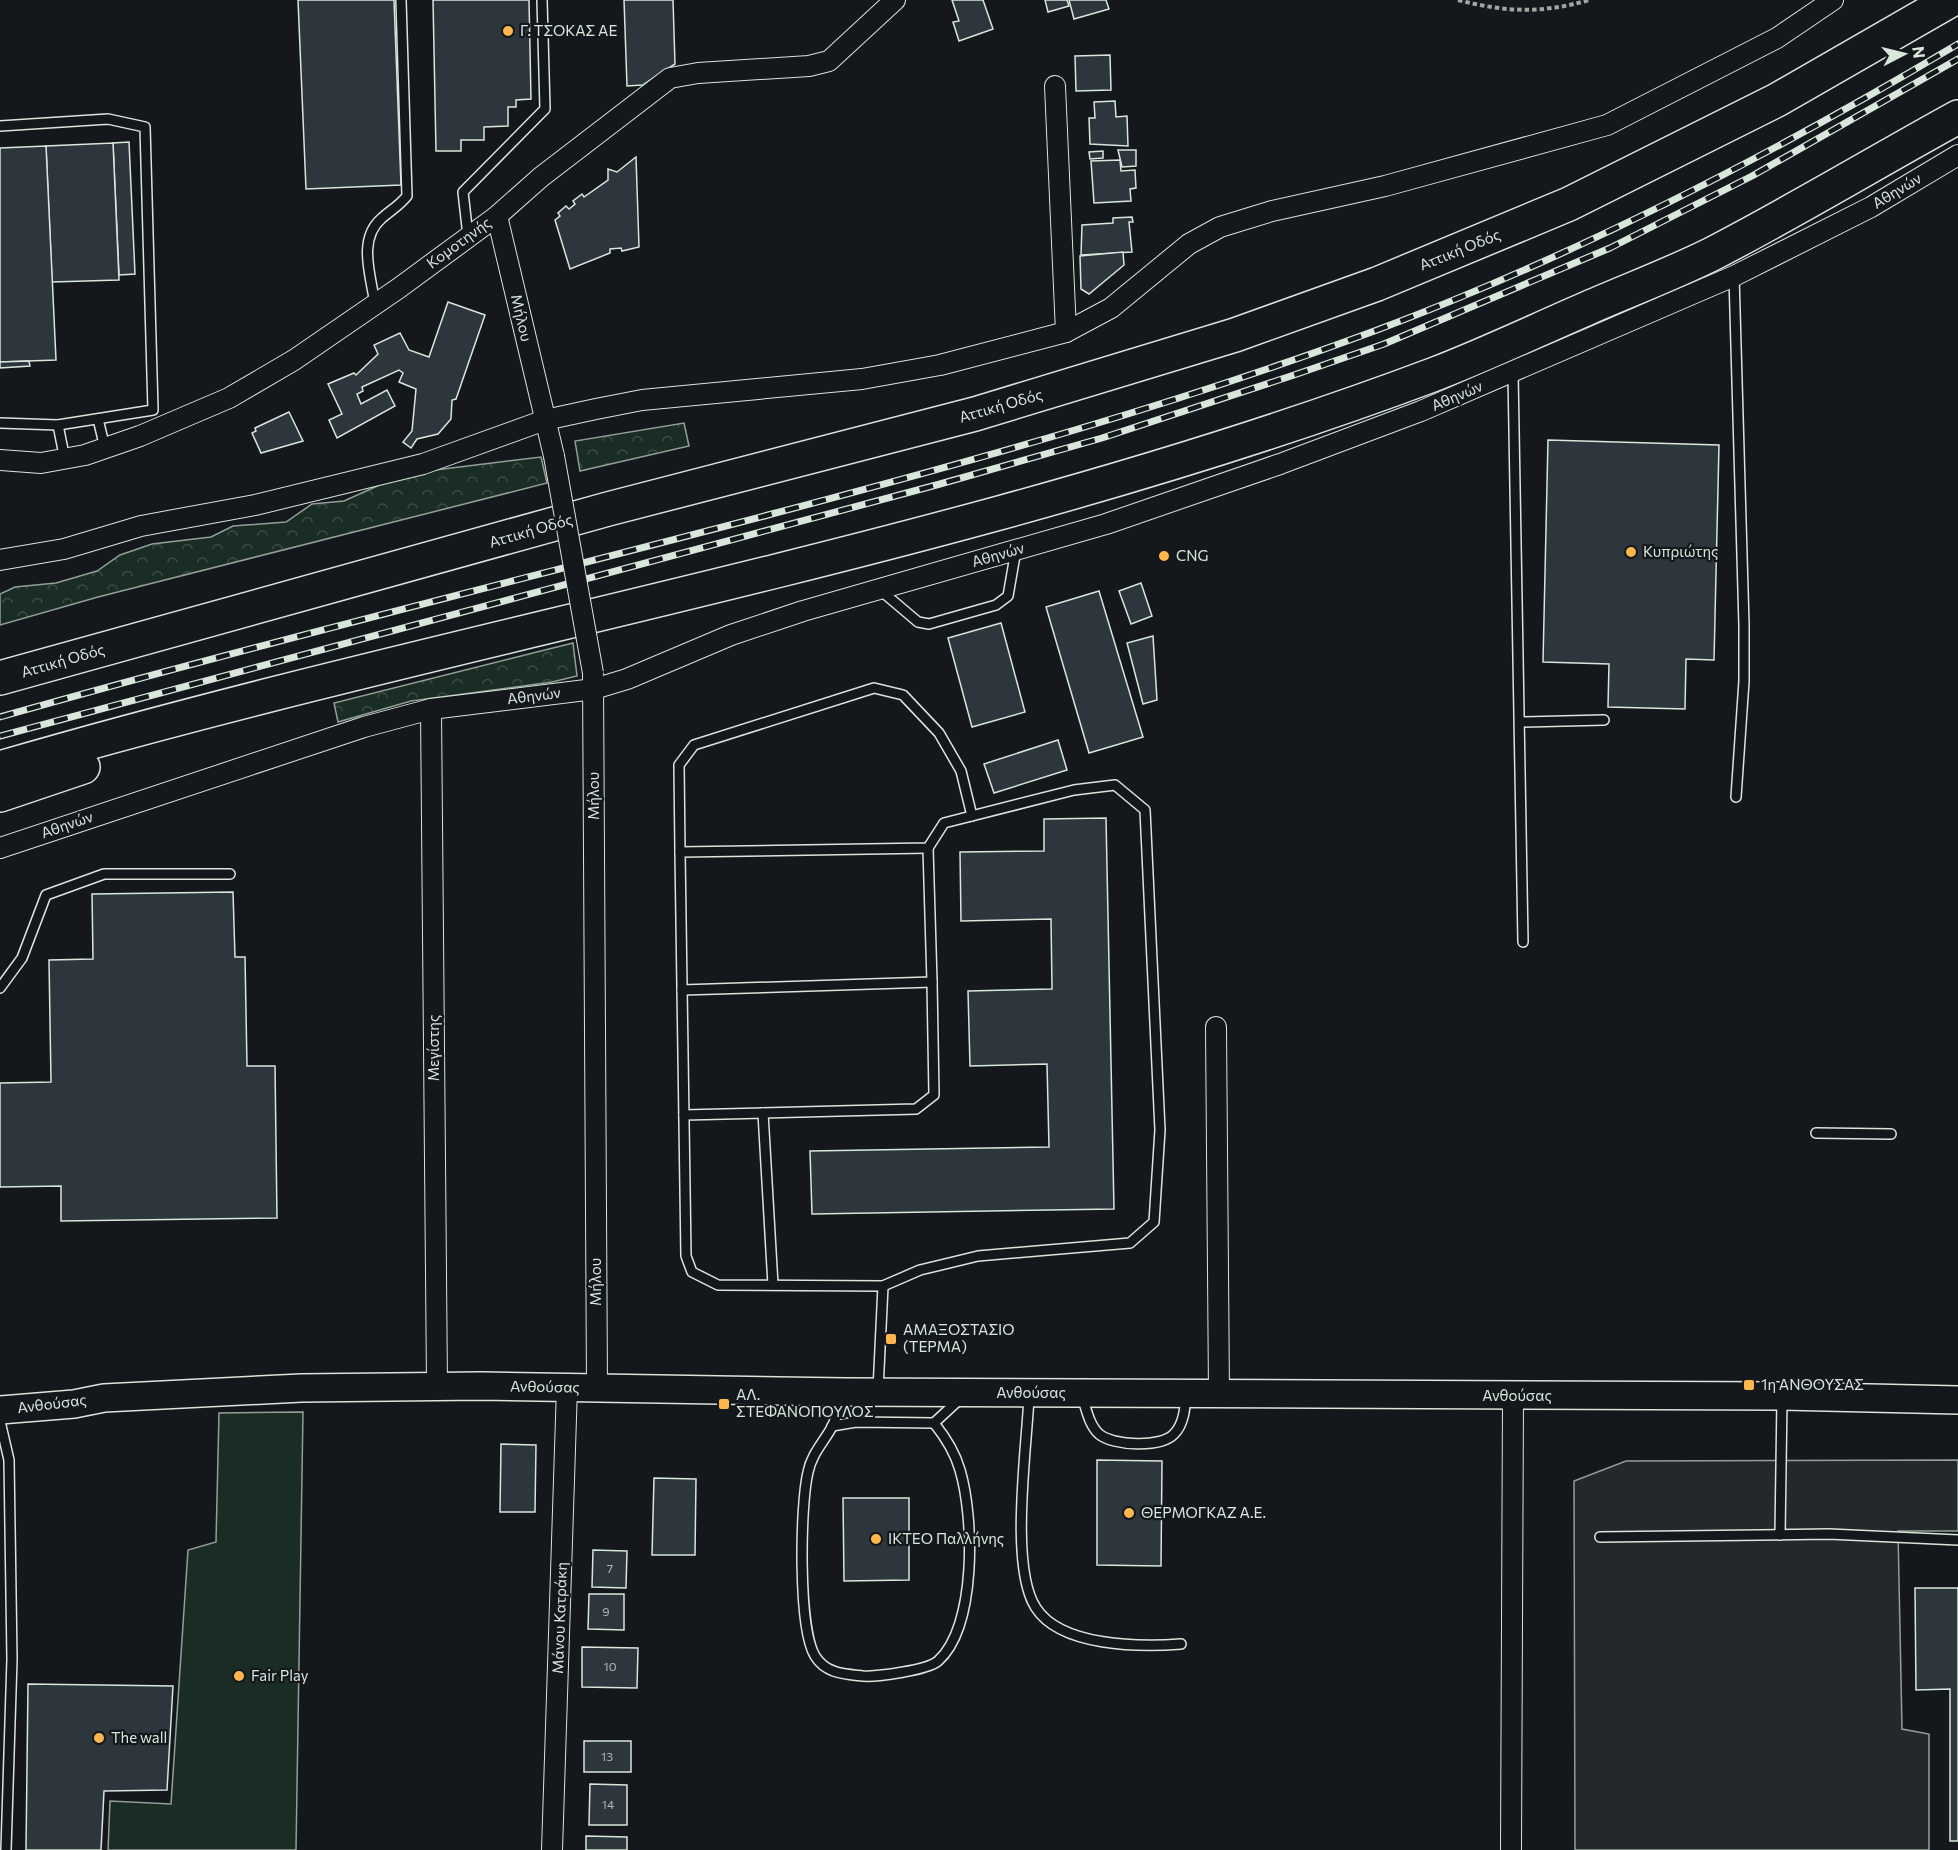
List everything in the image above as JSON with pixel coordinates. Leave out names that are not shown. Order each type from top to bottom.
[{"type":"highway","name":"Αττική Οδός","points":[[0,678],[608,509],[975,414],[1235,335],[1377,284],[1569,204],[1777,100],[1951,0]]},
{"type":"highway","points":[[0,768],[123,732],[453,648],[785,570],[1032,504],[1218,449],[1427,376],[1709,255],[1958,117]]},
{"type":"highway","points":[[0,795],[94,763],[386,674],[453,648]]},
{"type":"street","name":"Κομοτηνής","points":[[0,460],[40,463],[65,460],[105,448],[228,399],[294,360],[375,305],[497,216],[541,177],[670,78],[698,73],[809,66],[829,61],[895,0]]},
{"type":"street","points":[[0,560],[64,549],[141,526],[255,505],[423,464],[545,420],[642,400],[862,379],[940,365],[1066,332],[1111,308],[1189,244],[1220,227],[1272,211],[1385,186],[1607,125],[1777,38],[1833,0]]},
{"type":"street","points":[[1055,86],[1066,332]]},
{"type":"street","name":"Αθηνών","points":[[0,848],[364,727],[432,709],[593,681],[627,679],[731,634],[1106,524],[1281,464],[1513,373],[1734,276],[1871,207],[1958,155]]},
{"type":"street","name":"Μήλου","points":[[497,216],[554,456],[593,681],[597,1387]]},
{"type":"street","name":"Μεγίστης","points":[[432,709],[437,1386]]},
{"type":"street","points":[[1216,1027],[1219,1393]]},
{"type":"street","name":"Ανθούσας","points":[[0,1410],[74,1404],[104,1398],[301,1388],[437,1386],[878,1393],[1782,1396],[1958,1400]]},
{"type":"street","name":"Μάνου Κατράκη","points":[[552,1850],[567,1387]]},
{"type":"street","name":"Ανθούσας","points":[[0,1391],[76,1392],[104,1398]]},
{"type":"street","points":[[1511,1850],[1513,1396]]},
{"type":"lane","points":[[375,305],[366,244],[381,218],[398,208],[407,196],[401,0]]},
{"type":"lane","points":[[468,236],[463,192],[545,109],[542,0]]},
{"type":"lane","points":[[0,126],[108,119],[145,127],[153,410],[58,425],[0,423]]},
{"type":"lane","points":[[1734,276],[1744,625],[1744,681],[1736,797]]},
{"type":"lane","points":[[1513,373],[1523,942]]},
{"type":"lane","points":[[98,419],[105,448]]},
{"type":"lane","points":[[58,425],[65,460]]},
{"type":"lane","points":[[879,589],[918,622],[928,624],[996,605],[1008,596],[1016,550]]},
{"type":"lane","points":[[684,1115],[916,1109],[934,1095],[928,848],[944,823],[972,816],[1074,790],[1114,785],[1145,810],[1160,1130],[1154,1222],[1130,1243],[978,1256],[920,1270],[883,1286],[718,1285],[692,1272],[686,1256],[679,765],[694,745],[874,688],[903,695],[939,733],[961,771],[972,816]]},
{"type":"lane","points":[[1520,722],[1604,720]]},
{"type":"lane","points":[[680,852],[928,848]]},
{"type":"lane","points":[[0,988],[22,958],[46,895],[104,874],[230,874]]},
{"type":"lane","points":[[682,990],[932,982]]},
{"type":"lane","points":[[763,1113],[773,1284]]},
{"type":"lane","points":[[1816,1133],[1891,1134]]},
{"type":"lane","points":[[878,1393],[883,1286]]},
{"type":"lane","points":[[845,1392],[832,1426],[815,1451],[807,1474],[801,1551],[806,1616],[815,1656],[833,1673],[867,1676],[910,1670],[937,1663],[955,1640],[969,1592],[968,1535],[961,1471],[950,1444],[934,1423]]},
{"type":"lane","points":[[832,1426],[856,1422],[934,1423],[967,1393]]},
{"type":"lane","points":[[1082,1394],[1089,1418],[1099,1434],[1119,1443],[1156,1443],[1174,1436],[1183,1420],[1187,1393]]},
{"type":"lane","points":[[1030,1394],[1022,1518],[1023,1563],[1026,1589],[1036,1610],[1057,1629],[1111,1643],[1146,1647],[1181,1644]]},
{"type":"lane","points":[[1780,1535],[1782,1396]]},
{"type":"lane","points":[[0,1421],[9,1460],[12,1659],[6,1850]]},
{"type":"lane","points":[[1600,1537],[1780,1535],[1958,1540]]},
{"type":"path","points":[[1458,0],[1497,10],[1544,10],[1589,0]]},
{"type":"green space","points":[[684,423],[689,446],[580,471],[575,441]]},
{"type":"green space","points":[[541,457],[547,483],[98,597],[0,625],[0,594],[15,587],[56,583],[97,571],[120,555],[152,544],[211,537],[233,526],[286,522],[312,504],[344,501],[384,483],[435,470]]},
{"type":"green space","points":[[573,643],[577,676],[552,682],[411,701],[338,722],[334,703]]},
{"type":"green space","name":"Fair Play","points":[[303,1412],[296,1850],[108,1850],[110,1801],[171,1804],[188,1550],[216,1542],[219,1413]]},
{"type":"shaded area","points":[[1958,1460],[1958,1531],[1898,1531],[1902,1729],[1929,1734],[1929,1850],[1575,1850],[1574,1481],[1626,1461]]},
{"type":"building","points":[[298,0],[394,0],[401,185],[306,189]]},
{"type":"building","points":[[433,0],[529,0],[531,99],[516,100],[516,107],[508,107],[508,126],[484,127],[484,140],[461,140],[461,151],[436,151]]},
{"type":"building","points":[[624,0],[673,0],[675,64],[643,85],[627,86]]},
{"type":"building","points":[[952,0],[983,0],[993,29],[959,41],[953,22],[959,21]]},
{"type":"building","points":[[1045,0],[1067,0],[1069,6],[1048,12]]},
{"type":"building","points":[[1069,0],[1106,0],[1109,9],[1074,19]]},
{"type":"building","points":[[1110,55],[1111,90],[1076,91],[1075,56]]},
{"type":"building","points":[[1115,101],[1116,117],[1127,116],[1128,146],[1090,144],[1089,118],[1095,118],[1094,102]]},
{"type":"building","points":[[129,142],[135,274],[119,275],[113,143]]},
{"type":"building","points":[[113,143],[119,280],[52,282],[46,146]]},
{"type":"building","points":[[46,146],[56,360],[0,362],[0,148]]},
{"type":"building","points":[[1118,150],[1136,150],[1136,166],[1122,167]]},
{"type":"building","points":[[1103,151],[1103,158],[1090,159],[1089,152]]},
{"type":"building","points":[[636,157],[639,247],[622,251],[621,248],[610,249],[610,253],[570,269],[555,220],[560,216],[558,213],[566,206],[569,209],[575,204],[573,201],[582,194],[584,197],[608,180],[608,169],[617,172]]},
{"type":"building","points":[[1120,160],[1121,171],[1135,170],[1136,188],[1130,189],[1131,201],[1094,203],[1091,161]]},
{"type":"building","points":[[1132,217],[1133,222],[1129,222],[1132,252],[1081,255],[1082,225],[1113,223],[1113,218]]},
{"type":"building","points":[[1123,252],[1124,265],[1089,294],[1081,289],[1080,256]]},
{"type":"building","points":[[448,302],[485,315],[456,399],[452,400],[451,419],[438,434],[417,439],[411,448],[403,442],[412,431],[416,389],[399,382],[403,373],[399,370],[362,387],[363,391],[357,394],[361,404],[387,390],[395,406],[337,438],[329,420],[342,414],[328,384],[354,373],[356,375],[378,354],[374,345],[400,333],[409,350],[429,357]]},
{"type":"building","points":[[29,361],[30,366],[0,368],[0,362]]},
{"type":"building","points":[[289,412],[303,441],[261,453],[252,433],[256,431],[255,428]]},
{"type":"building","name":"Κυπριώτης","points":[[1548,440],[1719,445],[1714,660],[1686,659],[1685,709],[1608,707],[1609,664],[1543,662]]},
{"type":"building","points":[[1141,583],[1152,616],[1131,624],[1119,591]]},
{"type":"building","points":[[1099,591],[1143,737],[1089,753],[1046,607]]},
{"type":"building","points":[[1001,623],[1025,712],[972,727],[948,638]]},
{"type":"building","points":[[1153,636],[1157,700],[1143,704],[1127,643]]},
{"type":"building","points":[[1058,740],[1067,770],[994,793],[984,764]]},
{"type":"building","points":[[1106,818],[1114,1209],[812,1214],[810,1151],[1049,1147],[1047,1064],[970,1066],[968,991],[1052,989],[1051,919],[961,921],[960,852],[1044,851],[1044,819]]},
{"type":"building","points":[[233,892],[235,957],[245,957],[247,1066],[275,1066],[277,1218],[61,1221],[61,1186],[0,1187],[0,1083],[51,1082],[49,960],[93,959],[92,894]]},
{"type":"building","points":[[501,1444],[536,1445],[535,1512],[500,1512]]},
{"type":"building","name":"ΘΕΡΜΟΓΚΑΖ Α.Ε.","points":[[1097,1460],[1162,1461],[1161,1566],[1097,1565]]},
{"type":"building","points":[[654,1478],[696,1479],[695,1555],[652,1555]]},
{"type":"building","name":"ΙΚΤΕΟ Παλλήνης","points":[[843,1498],[909,1498],[909,1580],[844,1581]]},
{"type":"building","points":[[593,1550],[627,1551],[626,1588],[592,1587]]},
{"type":"building","points":[[1915,1588],[1958,1588],[1958,1841],[1950,1841],[1950,1689],[1916,1690]]},
{"type":"building","points":[[589,1594],[624,1594],[624,1630],[588,1629]]},
{"type":"building","points":[[582,1647],[638,1648],[637,1688],[582,1687]]},
{"type":"building","name":"The wall","points":[[28,1684],[173,1686],[167,1790],[104,1791],[101,1850],[26,1850]]},
{"type":"building","points":[[584,1741],[631,1741],[631,1772],[584,1772]]},
{"type":"building","points":[[590,1784],[627,1785],[627,1825],[589,1825]]},
{"type":"building","points":[[586,1836],[627,1837],[627,1850],[586,1850]]},
{"type":"railway","points":[[0,717],[288,639],[922,474],[1227,383],[1452,301],[1600,235],[1746,163],[1889,85],[1958,44]]},
{"type":"railway","points":[[0,736],[940,484],[1102,438],[1384,344],[1610,248],[1752,176],[1958,59]]},
{"type":"place","name":"Γ. ΤΣΟΚΑΣ ΑΕ","points":[[508,31]]},
{"type":"place","name":"Κυπριώτης","points":[[1631,552]]},
{"type":"place","name":"CNG","points":[[1164,556]]},
{"type":"place","name":"ΑΜΑΞΟΣΤΑΣΙΟ (ΤΕΡΜΑ)","points":[[891,1339]]},
{"type":"place","name":"1η ΑΝΘΟΥΣΑΣ","points":[[1749,1385]]},
{"type":"place","name":"ΑΛ. ΣΤΕΦΑΝΟΠΟΥΛΟΣ","points":[[724,1404]]},
{"type":"place","name":"ΘΕΡΜΟΓΚΑΖ Α.Ε.","points":[[1129,1513]]},
{"type":"place","name":"ΙΚΤΕΟ Παλλήνης","points":[[876,1539]]},
{"type":"place","name":"Fair Play","points":[[239,1676]]},
{"type":"place","name":"The wall","points":[[99,1738]]}]
